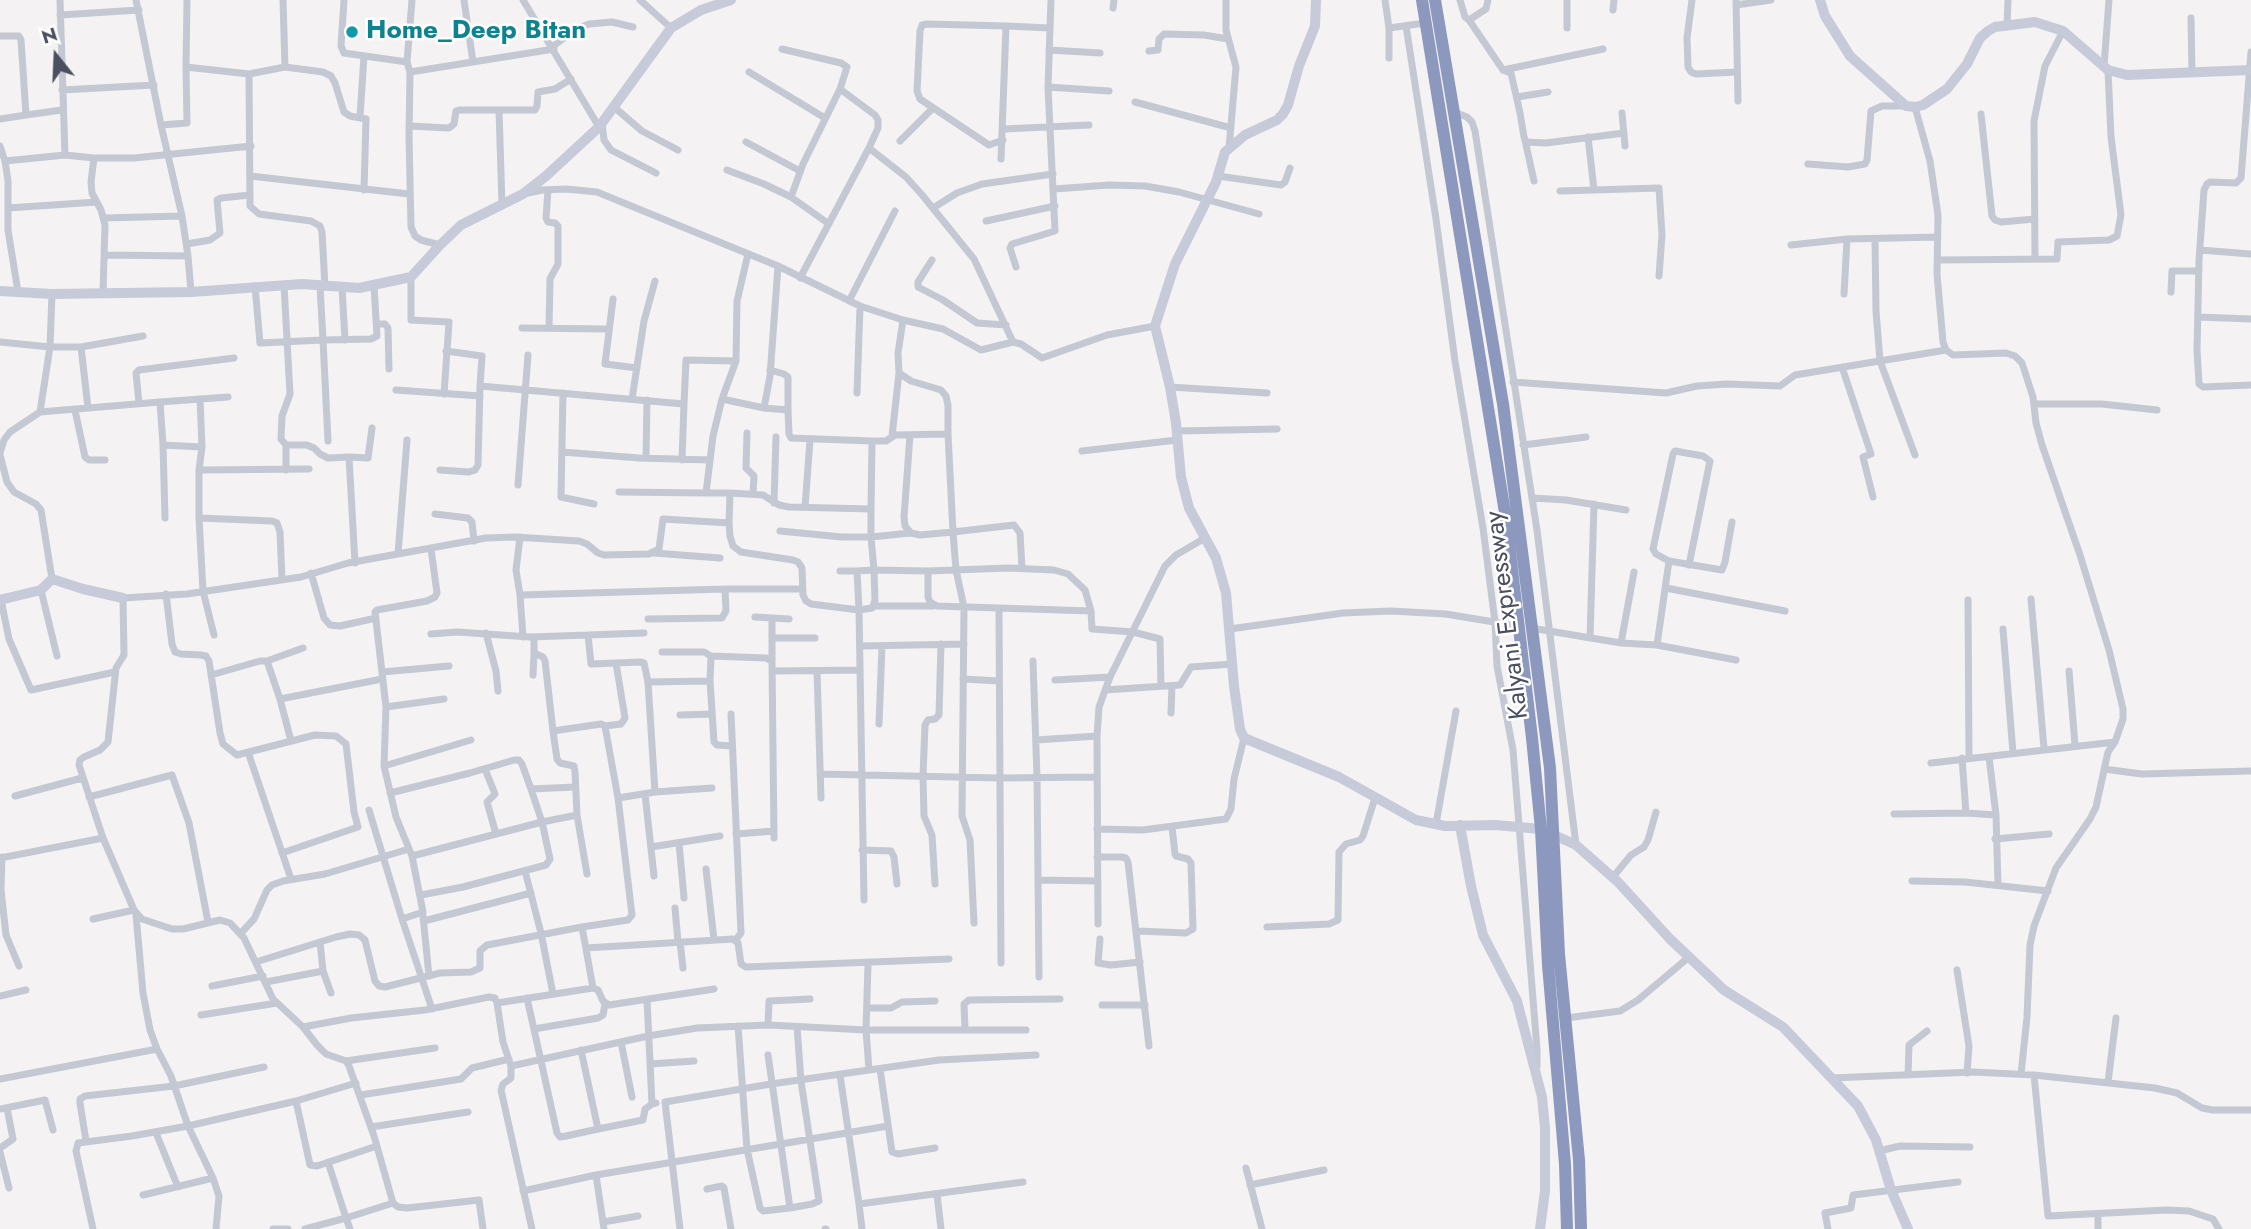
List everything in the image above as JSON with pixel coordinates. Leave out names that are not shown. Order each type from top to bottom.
[{"type":"highway","name":"Kalyani Expressway","points":[[1422,0],[1504,505],[1547,832],[1579,1160],[1581,1229]]},
{"type":"highway","name":"Kalyani Expressway","points":[[1435,0],[1515,486],[1520,626]]},
{"type":"highway","name":"Kalyani Expressway","points":[[1547,832],[1548,965],[1566,1164],[1567,1229]]},
{"type":"street","points":[[60,0],[65,155]]},
{"type":"street","points":[[136,0],[182,216],[191,292]]},
{"type":"street","points":[[161,125],[187,123],[187,0]]},
{"type":"street","points":[[283,0],[285,67]]},
{"type":"street","points":[[344,0],[342,50],[347,55],[407,62]]},
{"type":"street","points":[[412,0],[407,62],[410,72],[411,228],[421,240],[440,244]]},
{"type":"street","points":[[464,0],[473,62]]},
{"type":"street","points":[[523,0],[601,125],[604,140],[611,150],[656,173]]},
{"type":"street","points":[[640,0],[671,28]]},
{"type":"street","points":[[0,291],[52,294],[191,292],[284,285],[359,288],[411,277],[461,225],[523,194],[601,125],[671,28],[701,10],[731,0]]},
{"type":"street","points":[[1016,267],[1010,246],[1054,232],[1048,87],[1051,0]]},
{"type":"street","points":[[1226,0],[1226,30],[1236,67],[1229,148]]},
{"type":"street","points":[[1097,829],[1143,830],[1226,819],[1231,809],[1234,779],[1244,738],[1240,729],[1226,593],[1216,558],[1189,508],[1181,477],[1170,387],[1155,326],[1175,264],[1218,176],[1224,152],[1245,135],[1277,120],[1288,105],[1299,66],[1315,26],[1317,0]]},
{"type":"street","points":[[1385,0],[1389,58]]},
{"type":"street","points":[[1460,0],[1465,17],[1503,70],[1511,73],[1534,181]]},
{"type":"street","points":[[1469,20],[1486,9],[1488,0]]},
{"type":"street","points":[[1567,0],[1567,28]]},
{"type":"street","points":[[1613,10],[1614,0]]},
{"type":"street","points":[[1692,0],[1687,38],[1688,67],[1691,72],[1737,72]]},
{"type":"street","points":[[1738,101],[1736,3],[1771,0]]},
{"type":"street","points":[[1820,0],[1825,16],[1850,56],[1911,107],[1930,161],[1938,215],[1937,260],[1942,342],[1946,350],[1953,355],[2006,353],[2015,356],[2022,363],[2042,445],[2080,555],[2120,691],[2123,719],[2115,742],[2108,752],[2095,807],[2090,819],[2056,868],[2034,926],[2021,1074]]},
{"type":"street","points":[[2007,26],[2008,0]]},
{"type":"street","points":[[1937,260],[2057,259],[2058,242],[2109,240],[2114,239],[2119,232],[2120,215],[2106,68],[2109,0]]},
{"type":"street","points":[[60,15],[139,10]]},
{"type":"street","points":[[2191,18],[2192,72]]},
{"type":"street","points":[[410,72],[553,48],[576,29],[589,24],[612,22],[633,27]]},
{"type":"street","points":[[1808,164],[1848,167],[1865,164],[1871,111],[1882,106],[1911,107],[1932,100],[1947,89],[1966,64],[1980,38],[1995,27],[2035,22],[2063,31],[2106,68],[2127,75],[2250,70]]},
{"type":"street","points":[[1389,28],[1424,23]]},
{"type":"street","points":[[1003,140],[989,145],[920,99],[917,92],[922,25],[1050,27]]},
{"type":"street","points":[[1002,159],[1006,26]]},
{"type":"street","points":[[1406,26],[1497,622],[1497,666],[1513,750],[1521,827],[1537,1074]]},
{"type":"street","points":[[2035,259],[2034,121],[2045,66],[2063,31]]},
{"type":"street","points":[[1149,51],[1158,50],[1159,39],[1164,34],[1204,35],[1228,39]]},
{"type":"street","points":[[0,36],[19,36],[21,40],[26,115]]},
{"type":"street","points":[[1503,70],[1603,48]]},
{"type":"street","points":[[782,49],[845,64],[847,71],[800,171],[791,197]]},
{"type":"street","points":[[1049,50],[1100,53]]},
{"type":"street","points":[[2251,52],[2247,161],[2240,181],[2210,182],[2205,186],[2198,317],[2199,384],[2203,387],[2251,386]]},
{"type":"street","points":[[360,117],[364,55]]},
{"type":"street","points":[[186,67],[249,74],[285,67],[323,72],[331,76],[344,112],[366,119],[368,123],[364,190]]},
{"type":"street","points":[[749,72],[825,118]]},
{"type":"street","points":[[249,74],[250,206],[259,214],[312,221],[320,226],[328,441]]},
{"type":"street","points":[[409,126],[449,128],[454,124],[456,111],[459,110],[535,110],[538,92],[555,89],[571,79]]},
{"type":"street","points":[[62,90],[154,85]]},
{"type":"street","points":[[1048,87],[1110,91]]},
{"type":"street","points":[[800,278],[878,128],[875,115],[840,89]]},
{"type":"street","points":[[1517,97],[1548,92]]},
{"type":"street","points":[[1135,102],[1231,128]]},
{"type":"street","points":[[614,107],[642,131],[678,150]]},
{"type":"street","points":[[900,141],[933,108]]},
{"type":"street","points":[[0,119],[62,110]]},
{"type":"street","points":[[499,110],[502,205]]},
{"type":"street","points":[[1453,111],[1467,117],[1475,131],[1532,498],[1577,845]]},
{"type":"street","points":[[1622,113],[1625,146]]},
{"type":"street","points":[[1981,114],[1992,216],[2001,222],[2035,219]]},
{"type":"street","points":[[1004,129],[1089,125]]},
{"type":"street","points":[[1525,140],[1531,143],[1546,143],[1624,133]]},
{"type":"street","points":[[1588,137],[1594,190]]},
{"type":"street","points":[[746,142],[800,171]]},
{"type":"street","points":[[0,146],[5,161],[8,230],[18,292]]},
{"type":"street","points":[[5,161],[65,155],[134,158],[251,146]]},
{"type":"street","points":[[869,148],[906,177],[974,259],[1013,342]]},
{"type":"street","points":[[94,158],[90,182],[104,218],[106,255],[103,292]]},
{"type":"street","points":[[1218,176],[1281,185],[1290,169]]},
{"type":"street","points":[[727,170],[791,197],[830,224]]},
{"type":"street","points":[[933,208],[982,184],[1053,174]]},
{"type":"street","points":[[250,176],[409,194]]},
{"type":"street","points":[[1054,189],[1109,185],[1145,186],[1207,199],[1259,214]]},
{"type":"street","points":[[1560,191],[1659,188],[1662,235],[1660,276]]},
{"type":"street","points":[[523,194],[548,190],[597,192],[778,266],[860,306],[943,329],[981,350],[1013,342],[1021,344],[1042,358],[1107,335],[1155,326]]},
{"type":"street","points":[[548,190],[546,220],[558,226],[558,264],[550,279],[549,328]]},
{"type":"street","points":[[187,244],[210,240],[220,233],[217,200],[250,195]]},
{"type":"street","points":[[8,208],[97,202]]},
{"type":"street","points":[[986,221],[1055,206]]},
{"type":"street","points":[[849,301],[895,211]]},
{"type":"street","points":[[104,218],[182,216]]},
{"type":"street","points":[[1791,245],[1847,239],[1938,237]]},
{"type":"street","points":[[1844,294],[1847,239]]},
{"type":"street","points":[[1875,239],[1880,361],[1915,455]]},
{"type":"street","points":[[2200,250],[2251,254]]},
{"type":"street","points":[[706,493],[713,436],[722,399],[736,361],[737,301],[748,254]]},
{"type":"street","points":[[106,255],[188,256]]},
{"type":"street","points":[[932,260],[918,282],[918,288],[943,300],[977,323],[1006,325]]},
{"type":"street","points":[[764,408],[770,370],[778,266]]},
{"type":"street","points":[[2171,292],[2172,271],[2199,271]]},
{"type":"street","points":[[411,277],[411,320],[449,322],[444,394]]},
{"type":"street","points":[[632,399],[644,321],[655,281]]},
{"type":"street","points":[[284,285],[290,394],[282,415],[281,439],[286,445],[286,470]]},
{"type":"street","points":[[255,286],[260,343],[371,339],[377,336],[374,286]]},
{"type":"street","points":[[342,288],[345,340]]},
{"type":"street","points":[[40,412],[50,347],[52,294]]},
{"type":"street","points":[[612,299],[605,364],[637,368]]},
{"type":"street","points":[[857,393],[860,306]]},
{"type":"street","points":[[2198,317],[2251,319]]},
{"type":"street","points":[[892,436],[903,320]]},
{"type":"street","points":[[377,324],[385,324],[388,328],[389,369]]},
{"type":"street","points":[[522,328],[608,329]]},
{"type":"street","points":[[0,342],[81,348],[143,336]]},
{"type":"street","points":[[81,348],[88,408]]},
{"type":"street","points":[[1513,382],[1666,393],[1697,386],[1727,384],[1780,386],[1795,375],[1946,350]]},
{"type":"street","points":[[440,470],[469,472],[475,470],[478,465],[482,356],[446,351]]},
{"type":"street","points":[[519,485],[528,355]]},
{"type":"street","points":[[139,402],[136,373],[139,370],[234,358]]},
{"type":"street","points":[[682,460],[686,360],[736,361]]},
{"type":"street","points":[[1842,367],[1871,454],[1863,457],[1873,497]]},
{"type":"street","points":[[770,370],[788,377],[790,437],[810,440],[886,441],[892,436],[948,434]]},
{"type":"street","points":[[899,373],[911,381],[941,390],[948,405],[956,570],[964,607],[962,816],[970,840],[974,923]]},
{"type":"street","points":[[480,386],[684,404]]},
{"type":"street","points":[[1170,387],[1267,393]]},
{"type":"street","points":[[396,390],[480,396]]},
{"type":"street","points":[[563,393],[561,497],[594,504]]},
{"type":"street","points":[[52,579],[41,510],[36,504],[14,492],[7,482],[0,454],[4,440],[10,432],[40,412],[228,397]]},
{"type":"street","points":[[200,399],[202,447],[199,518],[203,591],[214,635]]},
{"type":"street","points":[[722,399],[788,410]]},
{"type":"street","points":[[646,458],[648,400]]},
{"type":"street","points":[[160,402],[165,518]]},
{"type":"street","points":[[2034,404],[2102,404],[2157,410]]},
{"type":"street","points":[[75,410],[85,457],[89,460],[105,460]]},
{"type":"street","points":[[286,445],[307,445],[328,458],[369,458],[372,428]]},
{"type":"street","points":[[1082,451],[1177,435],[1277,429]]},
{"type":"street","points":[[747,433],[746,468],[754,474],[753,494]]},
{"type":"street","points":[[909,435],[904,517],[905,526],[911,533]]},
{"type":"street","points":[[774,503],[776,437]]},
{"type":"street","points":[[1523,445],[1586,437]]},
{"type":"street","points":[[398,554],[407,440]]},
{"type":"street","points":[[805,507],[810,440]]},
{"type":"street","points":[[872,441],[871,537],[874,606]]},
{"type":"street","points":[[163,445],[202,447]]},
{"type":"street","points":[[1689,565],[1710,461],[1703,456],[1675,451],[1653,549],[1656,554],[1669,561],[1689,565],[1722,570],[1732,522]]},
{"type":"street","points":[[562,452],[709,460]]},
{"type":"street","points":[[349,457],[355,563]]},
{"type":"street","points":[[199,470],[309,469]]},
{"type":"street","points":[[619,492],[753,494],[763,495],[774,503],[789,507],[871,509]]},
{"type":"street","points":[[730,494],[729,523],[733,546],[741,552],[798,562],[802,568],[802,589],[806,601],[811,604],[859,610],[874,606],[937,606],[1091,611]]},
{"type":"street","points":[[1532,498],[1626,510]]},
{"type":"street","points":[[1590,638],[1594,504]]},
{"type":"street","points":[[435,514],[468,517],[472,522],[474,541]]},
{"type":"street","points":[[199,518],[277,523],[280,532],[282,579]]},
{"type":"street","points":[[654,554],[659,549],[663,519],[729,523]]},
{"type":"street","points":[[780,531],[842,537],[911,533],[920,536],[1014,525],[1020,533],[1022,568]]},
{"type":"street","points":[[52,579],[123,598],[203,591],[282,579],[474,541],[520,537],[579,541],[604,555],[654,554],[720,558]]},
{"type":"street","points":[[520,537],[516,570],[523,636]]},
{"type":"street","points":[[1098,924],[1099,707],[1110,677],[1165,566],[1176,555],[1205,538]]},
{"type":"street","points":[[425,977],[421,895],[411,852],[396,817],[384,766],[386,707],[375,612],[435,597],[437,593],[430,550]]},
{"type":"street","points":[[1657,645],[1669,561]]},
{"type":"street","points":[[840,571],[1022,568],[1055,570],[1068,574],[1085,590],[1091,611],[1092,629],[1133,632],[1160,639],[1161,686]]},
{"type":"street","points":[[858,571],[864,900]]},
{"type":"street","points":[[928,571],[928,597],[930,602],[937,606]]},
{"type":"street","points":[[1621,643],[1634,572]]},
{"type":"street","points":[[311,573],[324,618],[330,625],[340,626],[376,618]]},
{"type":"street","points":[[52,579],[41,590],[0,600],[9,639],[31,690],[115,672]]},
{"type":"street","points":[[1666,588],[1785,611]]},
{"type":"street","points":[[648,619],[722,618],[726,611],[726,589]]},
{"type":"street","points":[[520,595],[802,589]]},
{"type":"street","points":[[41,590],[57,656]]},
{"type":"street","points":[[166,594],[175,652],[206,656],[223,744],[237,755],[315,735],[336,736],[346,744],[358,827],[282,853]]},
{"type":"street","points":[[123,598],[124,655],[115,672],[111,730],[108,742],[100,750],[80,760],[82,778],[103,838],[135,912],[143,993],[150,1030],[188,1126],[214,1178],[219,1196],[216,1229]]},
{"type":"street","points":[[2031,599],[2044,748]]},
{"type":"street","points":[[1966,813],[1968,600]]},
{"type":"street","points":[[999,609],[1001,963]]},
{"type":"street","points":[[1230,629],[1343,613],[1391,611],[1446,614],[1621,643],[1657,645],[1736,660]]},
{"type":"street","points":[[755,617],[789,619]]},
{"type":"street","points":[[736,834],[774,834],[772,619]]},
{"type":"street","points":[[2003,629],[2013,753]]},
{"type":"street","points":[[431,635],[457,632],[534,637],[644,633]]},
{"type":"street","points":[[486,633],[498,691]]},
{"type":"street","points":[[588,635],[591,664],[644,663],[648,682],[655,792]]},
{"type":"street","points":[[533,675],[534,637]]},
{"type":"street","points":[[772,638],[816,638]]},
{"type":"street","points":[[861,646],[964,643]]},
{"type":"street","points":[[935,884],[932,835],[923,816],[923,776],[925,725],[928,720],[939,715],[941,644]]},
{"type":"street","points":[[879,724],[882,646]]},
{"type":"street","points":[[211,675],[303,648]]},
{"type":"street","points":[[662,652],[704,652],[710,656],[766,658],[772,661]]},
{"type":"street","points":[[534,653],[545,661],[557,759],[560,763],[573,766],[577,815],[587,874]]},
{"type":"street","points":[[710,656],[714,742],[717,745],[732,746]]},
{"type":"street","points":[[267,660],[290,741]]},
{"type":"street","points":[[1033,661],[1039,976]]},
{"type":"street","points":[[553,731],[621,724],[625,718],[616,663]]},
{"type":"street","points":[[1105,690],[1180,685],[1191,667],[1233,664]]},
{"type":"street","points":[[280,699],[382,676],[449,666]]},
{"type":"street","points":[[773,671],[860,670]]},
{"type":"street","points":[[817,671],[821,798]]},
{"type":"street","points":[[2069,671],[2075,745]]},
{"type":"street","points":[[1055,680],[1110,677]]},
{"type":"street","points":[[963,679],[999,681]]},
{"type":"street","points":[[648,682],[710,681]]},
{"type":"street","points":[[1171,713],[1172,686]]},
{"type":"street","points":[[386,707],[444,699]]},
{"type":"street","points":[[1436,824],[1456,711]]},
{"type":"street","points":[[680,715],[712,714]]},
{"type":"street","points":[[731,714],[740,933],[736,940],[741,964],[746,967],[949,959]]},
{"type":"street","points":[[256,962],[350,934],[359,935],[365,940],[375,981],[379,986],[385,987],[440,973],[476,971],[481,963],[482,947],[541,933],[631,918],[618,798],[605,726]]},
{"type":"street","points":[[1036,740],[1097,736]]},
{"type":"street","points":[[1244,738],[1339,778],[1416,820],[1436,824],[1521,827],[1547,832],[1577,845],[1613,877],[1670,939],[1724,990],[1783,1027],[1858,1107],[1880,1151],[1891,1190],[1908,1229]]},
{"type":"street","points":[[384,766],[471,740]]},
{"type":"street","points":[[1931,763],[2115,742]]},
{"type":"street","points":[[248,752],[291,879]]},
{"type":"street","points":[[1989,757],[1996,815],[1998,885]]},
{"type":"street","points":[[390,793],[519,760],[523,764],[542,822],[549,863],[421,895]]},
{"type":"street","points":[[485,769],[495,794],[487,802],[496,834]]},
{"type":"street","points":[[2104,769],[2142,774],[2251,771]]},
{"type":"street","points":[[820,774],[1097,777]]},
{"type":"street","points":[[89,797],[172,775],[189,823],[208,922]]},
{"type":"street","points":[[15,796],[82,778]]},
{"type":"street","points":[[531,789],[575,787]]},
{"type":"street","points":[[618,798],[712,788]]},
{"type":"street","points":[[645,794],[654,876]]},
{"type":"street","points":[[1267,927],[1329,925],[1338,920],[1339,852],[1346,844],[1360,840],[1363,836],[1375,798]]},
{"type":"street","points":[[369,810],[402,919],[425,977],[432,1009]]},
{"type":"street","points":[[1613,877],[1631,855],[1644,847],[1656,813]]},
{"type":"street","points":[[1894,814],[1996,815]]},
{"type":"street","points":[[241,933],[254,919],[272,884],[577,815]]},
{"type":"street","points":[[1460,825],[1483,935],[1517,1001],[1542,1097],[1545,1191],[1540,1229]]},
{"type":"street","points":[[1137,931],[1186,933],[1193,929],[1191,863],[1188,859],[1176,856],[1172,827]]},
{"type":"street","points":[[1996,839],[2049,834]]},
{"type":"street","points":[[651,847],[720,836]]},
{"type":"street","points":[[19,966],[6,935],[1,858],[103,838]]},
{"type":"street","points":[[679,843],[684,898]]},
{"type":"street","points":[[862,850],[891,851],[897,884]]},
{"type":"street","points":[[1097,857],[1121,857],[1128,862],[1149,1046]]},
{"type":"street","points":[[706,869],[714,940]]},
{"type":"street","points":[[525,871],[553,994]]},
{"type":"street","points":[[1038,880],[1098,881]]},
{"type":"street","points":[[1912,881],[1998,885],[2048,891]]},
{"type":"street","points":[[424,921],[531,893]]},
{"type":"street","points":[[675,908],[683,968]]},
{"type":"street","points":[[135,912],[142,919],[172,929],[208,922],[230,923],[241,933],[277,1003],[303,1027],[326,1054],[346,1061],[435,1048]]},
{"type":"street","points":[[93,919],[135,912]]},
{"type":"street","points":[[402,919],[423,912]]},
{"type":"street","points":[[582,927],[593,988]]},
{"type":"street","points":[[1100,939],[1098,963],[1111,965],[1140,962]]},
{"type":"street","points":[[586,948],[736,940]]},
{"type":"street","points":[[320,942],[323,971],[331,993]]},
{"type":"street","points":[[1566,1018],[1620,1011],[1638,1000],[1689,957]]},
{"type":"street","points":[[868,964],[866,1030],[869,1070]]},
{"type":"street","points":[[1956,970],[1969,1046],[1967,1073]]},
{"type":"street","points":[[212,986],[323,971]]},
{"type":"street","points":[[497,1003],[593,988],[598,990],[605,1004],[603,1015],[598,1018],[534,1029]]},
{"type":"street","points":[[605,1004],[714,989]]},
{"type":"street","points":[[0,996],[26,990]]},
{"type":"street","points":[[303,1027],[495,998],[499,1025],[510,1062],[511,1078],[503,1084],[501,1090],[532,1229]]},
{"type":"street","points":[[527,998],[560,1137],[643,1120],[645,1109],[652,1104],[771,1084],[967,1057],[1037,1055]]},
{"type":"street","points":[[768,1025],[769,1001],[810,999]]},
{"type":"street","points":[[965,1030],[964,1004],[969,1000],[1060,999]]},
{"type":"street","points":[[647,1000],[652,1104]]},
{"type":"street","points":[[867,1008],[891,1008],[902,1002],[934,1001]]},
{"type":"street","points":[[201,1015],[277,1003]]},
{"type":"street","points":[[1102,1005],[1145,1005]]},
{"type":"street","points":[[2108,1082],[2116,1018]]},
{"type":"street","points":[[361,1095],[461,1079],[472,1068],[540,1059],[697,1028],[768,1025],[866,1030],[1026,1030]]},
{"type":"street","points":[[738,1026],[747,1149],[761,1210],[790,1208],[819,1200],[801,1081],[797,1027]]},
{"type":"street","points":[[1908,1075],[1909,1045],[1927,1031]]},
{"type":"street","points":[[621,1042],[632,1097]]},
{"type":"street","points":[[0,1079],[157,1049]]},
{"type":"street","points":[[581,1050],[598,1129]]},
{"type":"street","points":[[768,1055],[790,1208]]},
{"type":"street","points":[[346,1061],[361,1095],[393,1203],[397,1207],[407,1208],[479,1200],[483,1229]]},
{"type":"street","points":[[650,1064],[694,1061]]},
{"type":"street","points":[[86,1141],[80,1099],[174,1086],[264,1067]]},
{"type":"street","points":[[880,1069],[891,1149],[895,1154],[935,1148]]},
{"type":"street","points":[[1832,1078],[1967,1073],[2034,1074],[2168,1090],[2202,1108],[2213,1110],[2251,1110]]},
{"type":"street","points":[[840,1074],[862,1229]]},
{"type":"street","points":[[2034,1074],[2049,1216],[2189,1211],[2213,1219],[2219,1229]]},
{"type":"street","points":[[93,1229],[76,1151],[78,1143],[156,1133],[296,1101],[356,1083]]},
{"type":"street","points":[[9,1188],[0,1150],[13,1139],[3,1109],[45,1100],[53,1130]]},
{"type":"street","points":[[296,1101],[310,1165],[317,1166],[377,1146]]},
{"type":"street","points":[[665,1102],[680,1229]]},
{"type":"street","points":[[371,1128],[468,1112]]},
{"type":"street","points":[[523,1191],[670,1161],[888,1126]]},
{"type":"street","points":[[156,1133],[178,1187]]},
{"type":"street","points":[[1880,1151],[1900,1146],[1970,1147]]},
{"type":"street","points":[[328,1162],[350,1229]]},
{"type":"street","points":[[1246,1168],[1262,1229]]},
{"type":"street","points":[[1250,1185],[1324,1170]]},
{"type":"street","points":[[596,1175],[604,1225],[638,1216]]},
{"type":"street","points":[[143,1195],[214,1178]]},
{"type":"street","points":[[859,1204],[1023,1182]]},
{"type":"street","points":[[1828,1229],[1825,1213],[1851,1208],[1853,1195],[1958,1182]]},
{"type":"street","points":[[707,1189],[722,1186],[724,1188],[731,1229]]},
{"type":"street","points":[[937,1194],[941,1229]]},
{"type":"street","points":[[305,1229],[393,1203]]},
{"type":"street","points":[[2098,1213],[2098,1229]]},
{"type":"street","points":[[273,1229],[288,1229]]},
{"type":"place","name":"Home_Deep Bitan","points":[[352,32]]}]
